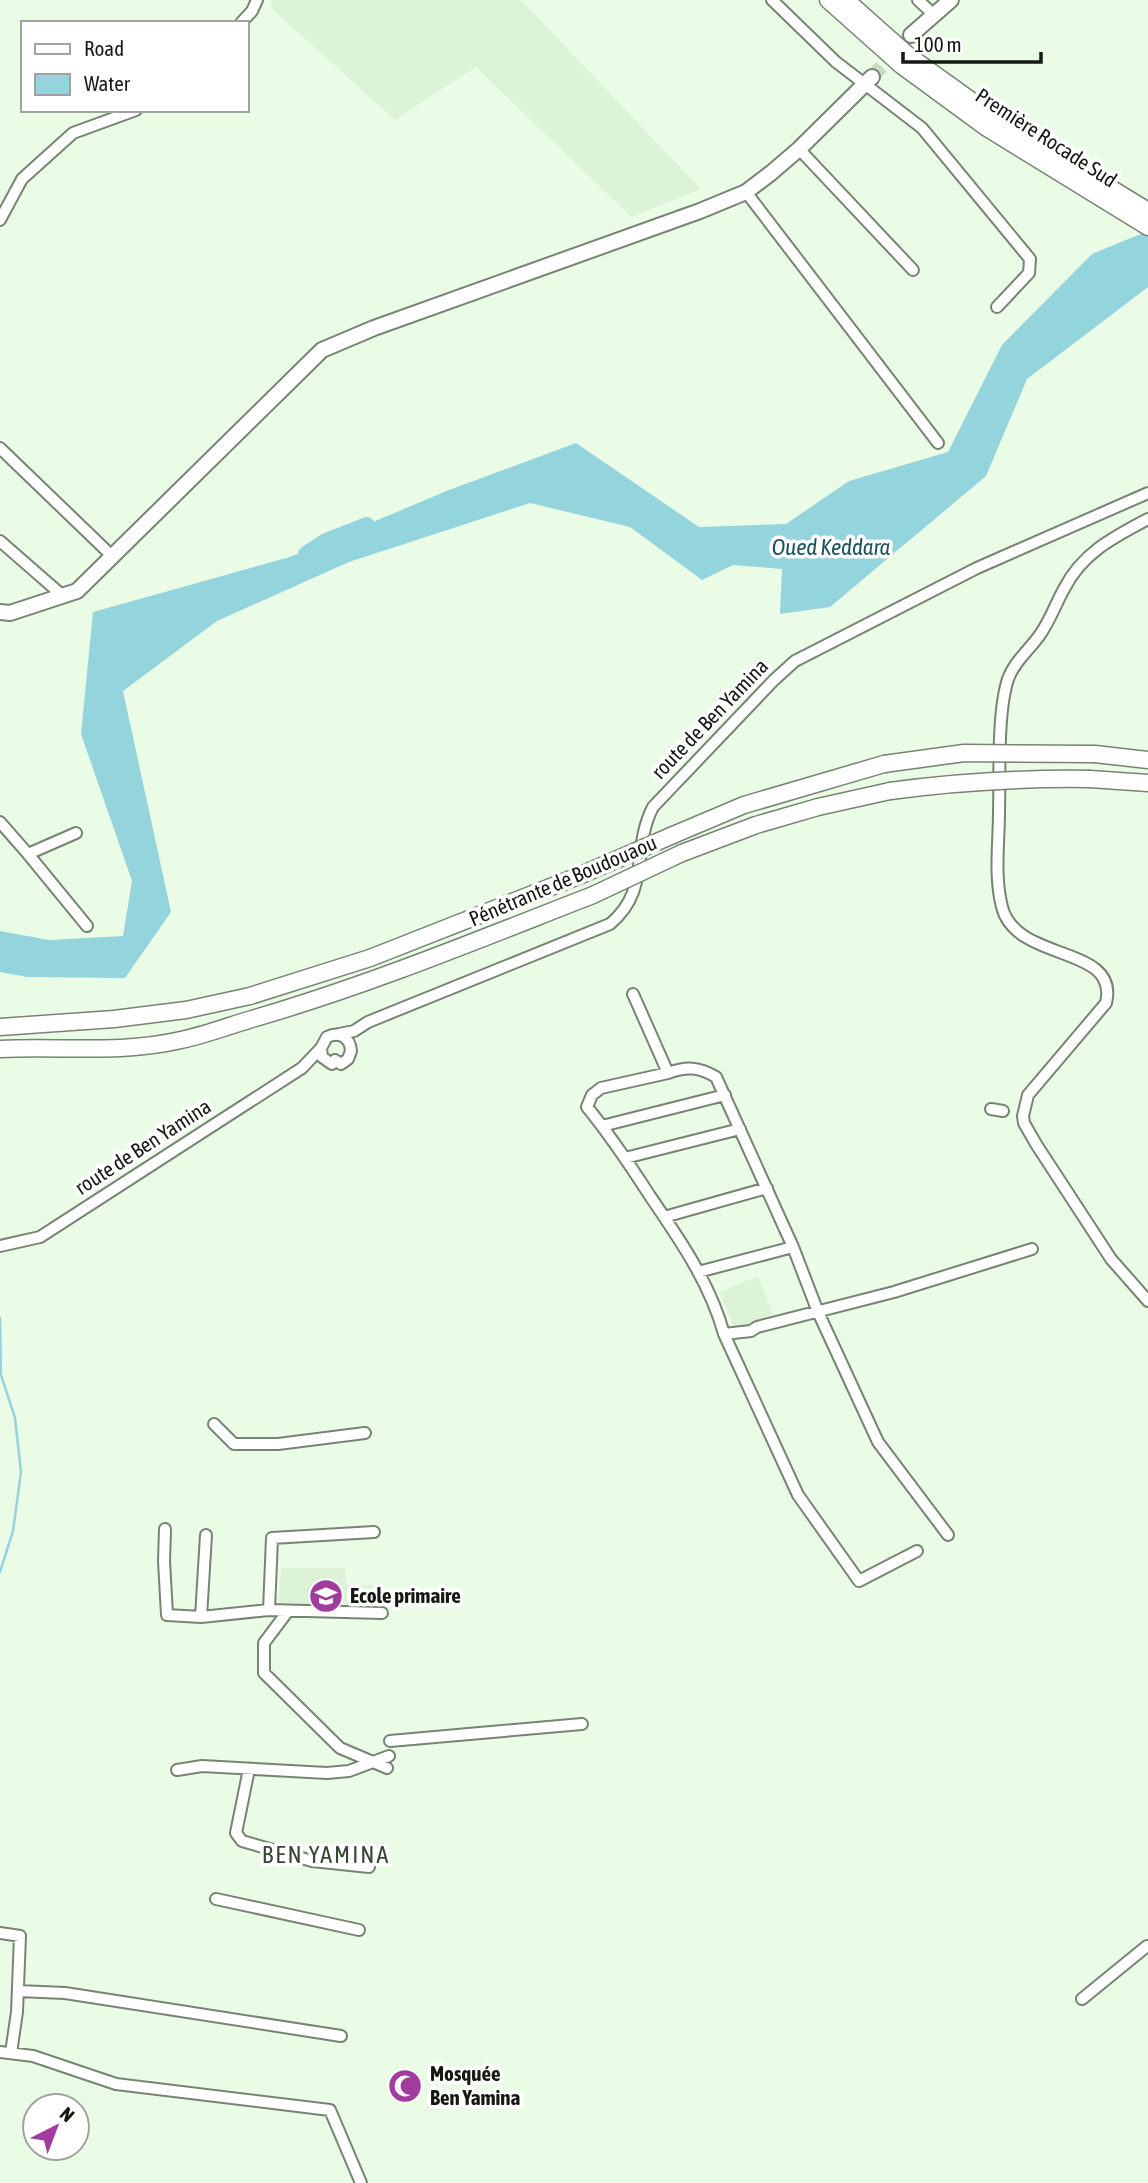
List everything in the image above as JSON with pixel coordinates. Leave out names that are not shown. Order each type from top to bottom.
[{"type":"highway","name":"Première Rocade Sud","points":[[828,0],[901,65],[987,128],[1145,220]]},
{"type":"highway","name":"Première Rocade Sud","points":[[846,0],[909,56],[1145,220]]},
{"type":"highway","name":"Pénétrante de Boudouaou","points":[[0,1027],[101,1020],[186,1010],[250,996],[369,958],[580,875],[744,805],[884,764],[964,753],[1095,754],[1148,760]]},
{"type":"highway","name":"Pénétrante de Boudouaou","points":[[0,1049],[123,1049],[180,1041],[318,1001],[379,980],[593,895],[682,853],[769,822],[890,791],[956,782],[1025,778],[1148,783]]},
{"type":"main road","points":[[911,35],[951,0]]},
{"type":"main road","points":[[0,612],[10,613],[77,591],[321,350],[374,328],[746,192],[799,149],[868,81]]},
{"type":"street","points":[[243,21],[255,5],[244,0]]},
{"type":"street","points":[[772,0],[922,128],[1030,259],[1029,273],[997,307]]},
{"type":"street","points":[[918,0],[933,14]]},
{"type":"street","points":[[0,220],[22,179],[73,133],[131,112]]},
{"type":"street","points":[[799,149],[913,270]]},
{"type":"street","points":[[746,192],[860,338],[937,443]]},
{"type":"street","points":[[0,447],[112,556]]},
{"type":"street","name":"route de Ben Yamina","points":[[339,1034],[354,1031],[368,1022],[610,924],[620,915],[634,894],[644,830],[653,807],[795,661],[977,568],[1148,493]]},
{"type":"street","points":[[1148,519],[1110,539],[1076,569],[1063,589],[1050,620],[1012,670],[1006,690],[1002,728],[997,879],[1002,909],[1013,928],[1030,942],[1082,960],[1100,974],[1106,984],[1105,1003],[1028,1096],[1023,1116],[1024,1123],[1111,1259],[1148,1301]]},
{"type":"street","points":[[0,541],[63,596]]},
{"type":"street","points":[[0,822],[87,926]]},
{"type":"street","points":[[28,854],[76,833]]},
{"type":"street","points":[[633,994],[668,1073]]},
{"type":"street","points":[[351,1047],[347,1039],[339,1034],[327,1037],[320,1048],[322,1056],[328,1062],[332,1064],[335,1060],[341,1064],[350,1055],[351,1047],[368,1022]]},
{"type":"street","name":"route de Ben Yamina","points":[[0,1246],[40,1237],[302,1068],[320,1048]]},
{"type":"street","name":"route de Ben Yamina","points":[[302,1068],[328,1062]]},
{"type":"street","points":[[917,1551],[859,1581],[799,1495],[689,1252],[587,1107],[592,1095],[601,1088],[681,1068],[701,1068],[716,1077],[793,1247],[818,1312],[878,1442],[948,1535]]},
{"type":"street","points":[[602,1126],[725,1096]]},
{"type":"street","points":[[991,1109],[1003,1111]]},
{"type":"street","points":[[625,1158],[740,1129]]},
{"type":"street","points":[[664,1217],[767,1188]]},
{"type":"street","points":[[698,1272],[793,1247]]},
{"type":"street","points":[[724,1334],[751,1331],[757,1327],[894,1292],[1032,1249]]},
{"type":"street","points":[[214,1424],[234,1444],[278,1444],[365,1433]]},
{"type":"street","points":[[165,1529],[167,1615],[201,1617],[269,1610],[382,1613]]},
{"type":"street","points":[[269,1610],[272,1538],[374,1532]]},
{"type":"street","points":[[201,1617],[206,1535]]},
{"type":"street","points":[[288,1611],[264,1643],[264,1673],[340,1748],[371,1762]]},
{"type":"street","points":[[390,1741],[582,1724]]},
{"type":"street","points":[[177,1770],[202,1766],[327,1773],[349,1771],[371,1762],[388,1762]]},
{"type":"street","points":[[249,1769],[236,1833],[242,1841],[312,1861],[369,1867]]},
{"type":"street","points":[[216,1899],[359,1930]]},
{"type":"street","points":[[0,1933],[20,1936],[18,1991],[6,2052],[33,2056],[116,2084],[330,2110],[360,2183]]},
{"type":"street","points":[[1082,1999],[1147,1946]]},
{"type":"street","points":[[18,1991],[65,1993],[341,2036]]},
{"type":"shaded area","points":[[272,0],[521,0],[701,189],[631,217],[476,67],[395,120],[271,8]]},
{"type":"shaded area","points":[[758,1276],[777,1323],[739,1338],[719,1292]]},
{"type":"shaded area","name":"Ecole primaire","points":[[281,1568],[345,1568],[346,1585],[373,1585],[373,1611],[278,1606]]},
{"type":"water","name":"Oued Keddara","points":[[1148,231],[1148,287],[1027,379],[986,476],[830,607],[780,614],[782,569],[733,565],[702,580],[630,527],[530,503],[349,562],[217,621],[123,691],[171,912],[125,978],[27,977],[0,972],[0,931],[49,940],[123,936],[132,881],[81,734],[93,612],[290,557],[449,490],[576,443],[699,527],[786,524],[849,481],[948,452],[1002,345],[1092,254]]},
{"type":"waterway","name":"Oued Keddara","points":[[306,554],[326,541],[367,525]]},
{"type":"waterway","points":[[0,1318],[1,1375],[15,1418],[21,1472],[13,1531],[0,1572]]},
{"type":"tunnel","points":[[872,77],[911,35]]},
{"type":"place","name":"Ecole primaire","points":[[326,1596]]},
{"type":"place","name":"Mosquée Ben Yamina","points":[[405,2086]]},
{"type":"district","name":"BEN YAMINA","points":[[326,1855]]}]
